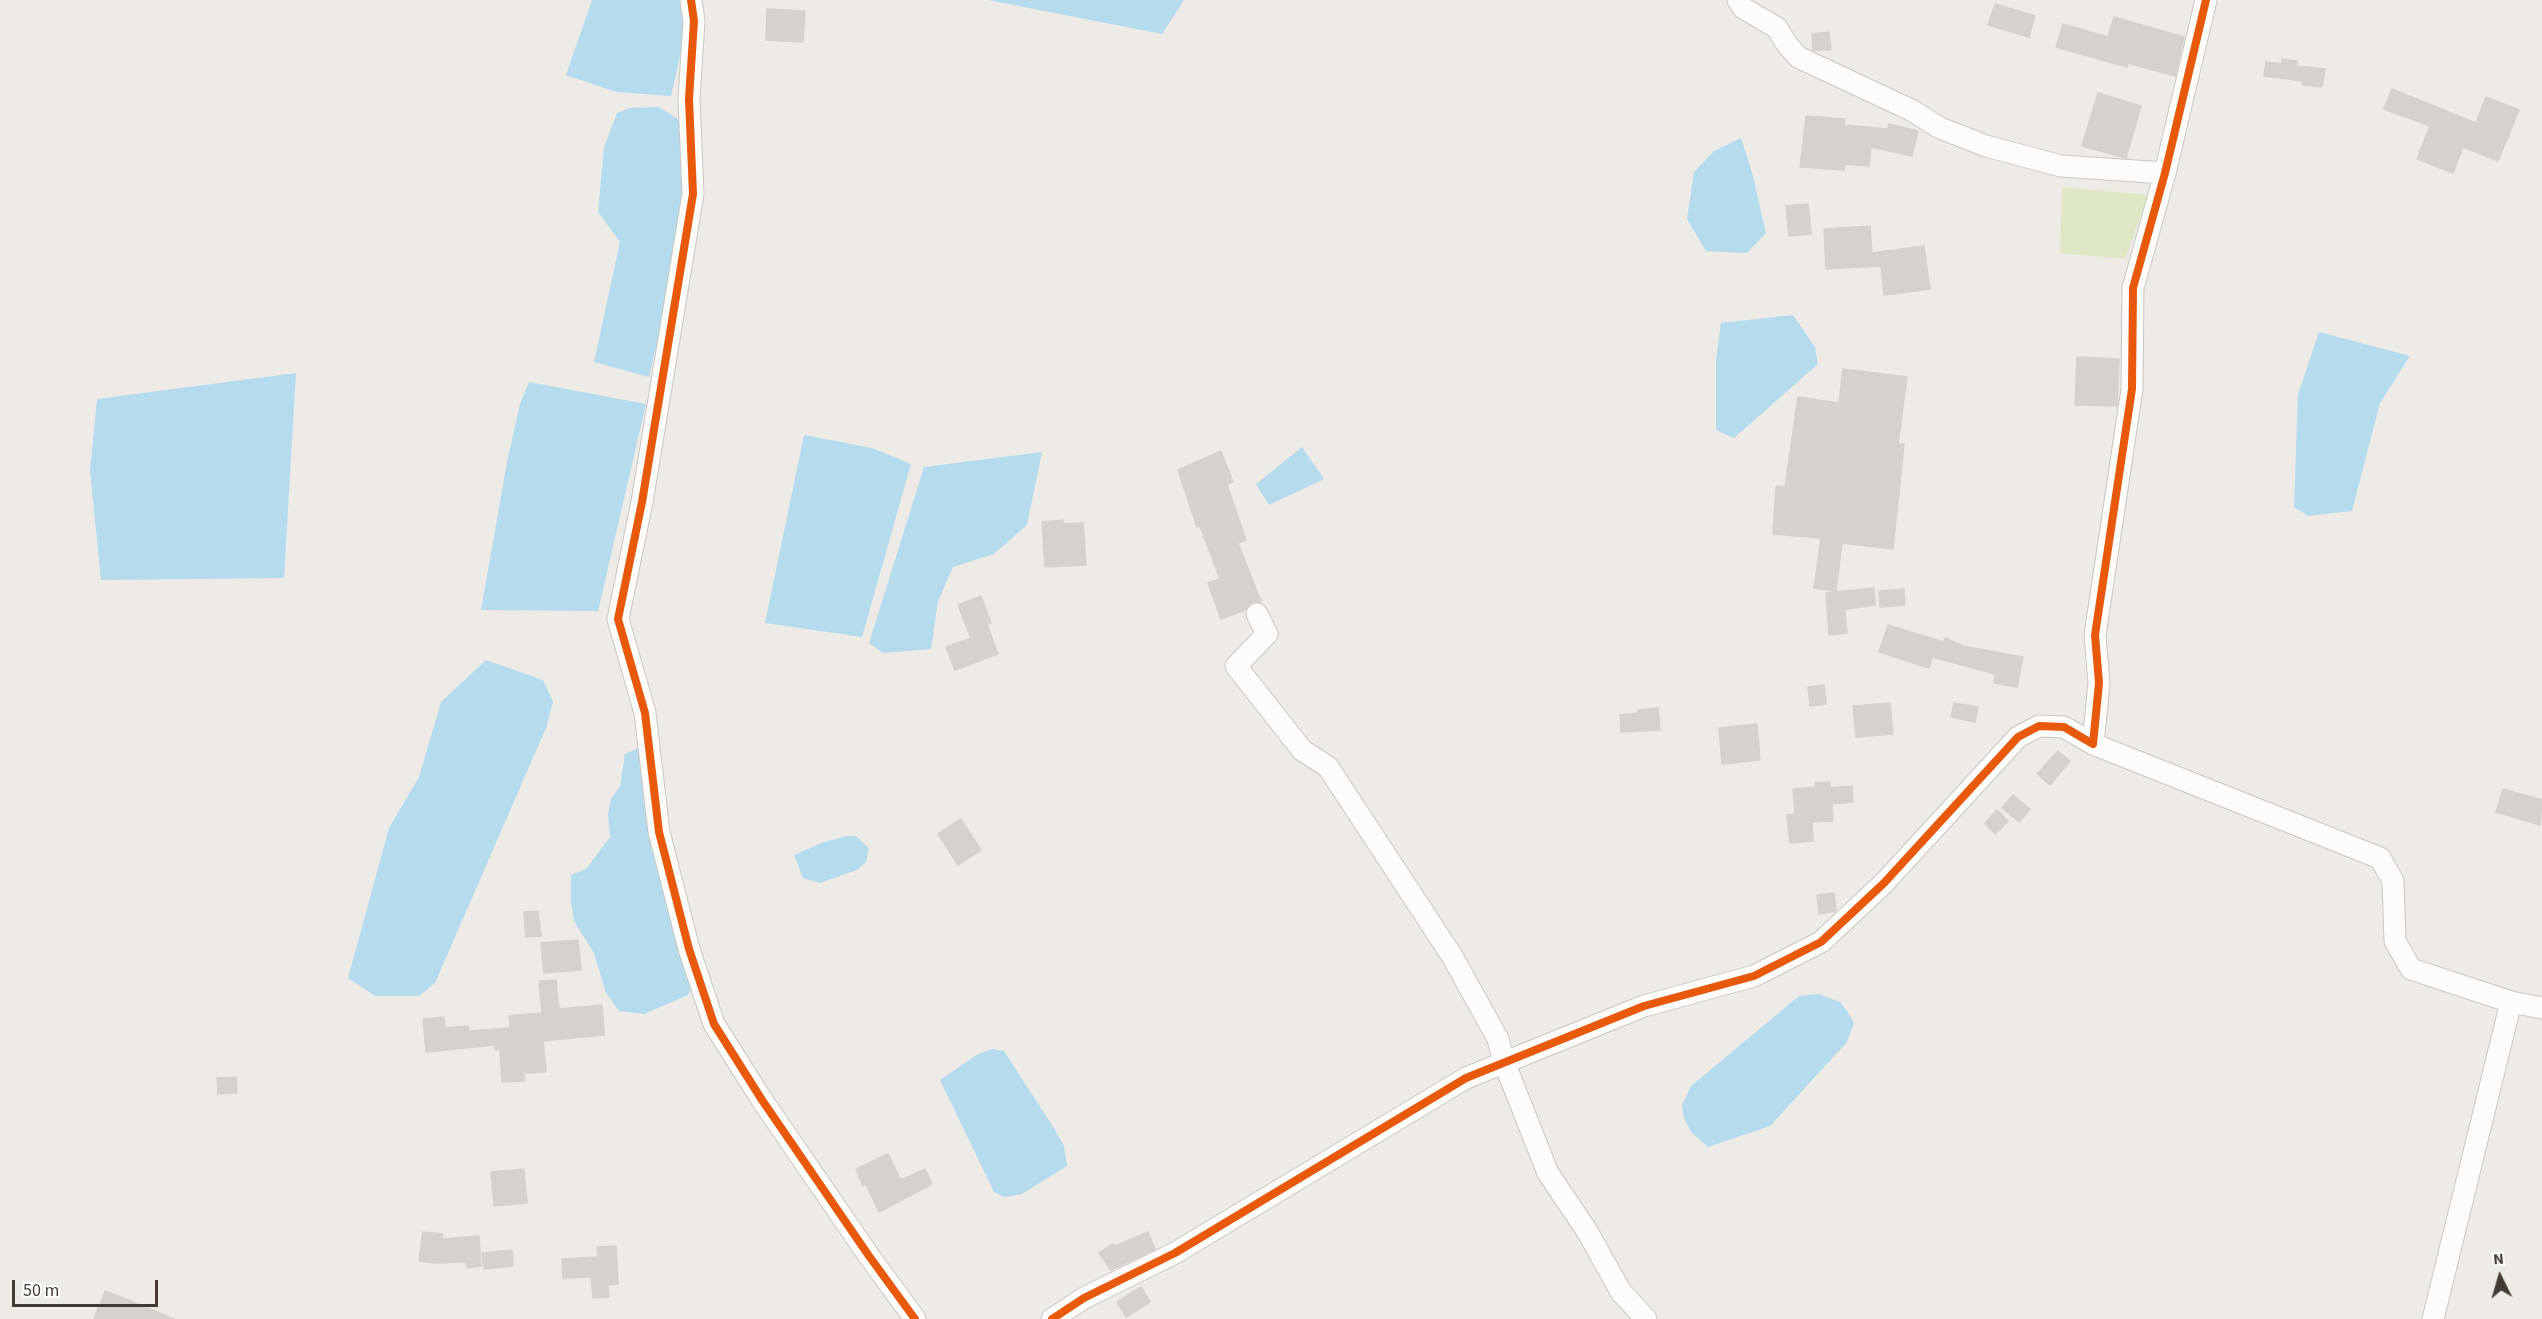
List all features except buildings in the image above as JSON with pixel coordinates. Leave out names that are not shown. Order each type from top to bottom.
[{"type":"street","points":[[691,0],[694,21],[689,99],[693,194],[642,502],[618,619],[645,713],[659,832],[689,949],[714,1024],[762,1100],[868,1256],[915,1319]]},
{"type":"street","points":[[1738,0],[1743,8],[1777,28],[1798,57],[1911,110],[1940,128],[1986,146],[2061,166],[2164,173]]},
{"type":"street","points":[[2093,744],[2099,683],[2095,636],[2132,389],[2133,288],[2206,0]]},
{"type":"street","points":[[1257,614],[1267,634],[1236,666],[1302,750],[1328,767],[1452,956],[1498,1039],[1504,1062],[1548,1173],[1587,1231],[1621,1292],[1646,1319]]},
{"type":"street","points":[[1052,1319],[1084,1298],[1174,1253],[1466,1078],[1644,1006],[1754,976],[1821,942],[1884,883],[2018,737],[2039,726],[2064,727],[2093,744],[2380,858],[2393,881],[2395,941],[2411,969],[2511,1002],[2542,1008]]},
{"type":"street","points":[[2433,1319],[2511,1002]]},
{"type":"green space","points":[[2062,187],[2148,195],[2125,259],[2060,253]]},
{"type":"water","points":[[592,0],[685,0],[689,17],[671,96],[616,92],[566,75]]},
{"type":"water","points":[[988,0],[1184,0],[1162,34]]},
{"type":"water","points":[[659,107],[684,123],[682,212],[669,291],[649,377],[594,362],[620,242],[598,212],[604,147],[617,113],[630,108]]},
{"type":"water","points":[[1741,138],[1752,172],[1766,233],[1747,253],[1706,251],[1687,219],[1694,172],[1714,151]]},
{"type":"water","points":[[1793,315],[1815,347],[1818,364],[1734,438],[1716,430],[1716,360],[1721,323]]},
{"type":"water","points":[[2319,332],[2410,356],[2380,403],[2352,511],[2308,516],[2294,507],[2298,394]]},
{"type":"water","points":[[296,373],[284,578],[101,580],[90,470],[97,399]]},
{"type":"water","points":[[529,382],[646,404],[598,611],[481,610],[507,462],[520,404]]},
{"type":"water","points":[[804,435],[872,448],[911,464],[862,637],[765,623]]},
{"type":"water","points":[[1302,447],[1324,479],[1269,505],[1256,484]]},
{"type":"water","points":[[1042,452],[1027,525],[994,554],[953,567],[938,601],[931,649],[883,653],[869,643],[924,467]]},
{"type":"water","points":[[486,660],[543,680],[553,702],[546,728],[435,983],[419,996],[375,996],[348,978],[389,828],[419,777],[441,702]]},
{"type":"water","points":[[646,745],[695,981],[688,995],[644,1014],[619,1011],[606,993],[594,953],[574,921],[571,875],[586,869],[610,837],[608,814],[611,799],[620,786],[625,754]]},
{"type":"water","points":[[856,836],[869,848],[866,862],[857,870],[820,883],[803,878],[794,855],[824,842]]},
{"type":"water","points":[[1818,994],[1840,1002],[1847,1011],[1854,1023],[1847,1042],[1770,1126],[1708,1147],[1691,1132],[1684,1118],[1682,1105],[1691,1086],[1799,996]]},
{"type":"water","points":[[992,1049],[1004,1051],[1055,1130],[1064,1146],[1067,1166],[1022,1194],[1004,1197],[994,1192],[940,1080],[978,1054]]},
{"type":"cycle path","points":[[691,0],[694,21],[689,99],[693,194],[642,502],[618,619],[645,713],[659,832],[689,949],[714,1024],[762,1100],[915,1319]]},
{"type":"cycle path","points":[[1052,1319],[1084,1298],[1175,1253],[1466,1078],[1644,1006],[1754,976],[1821,942],[1884,883],[2018,737],[2039,726],[2064,727],[2093,744],[2099,683],[2095,635],[2132,389],[2133,288],[2165,173],[2206,0]]}]
